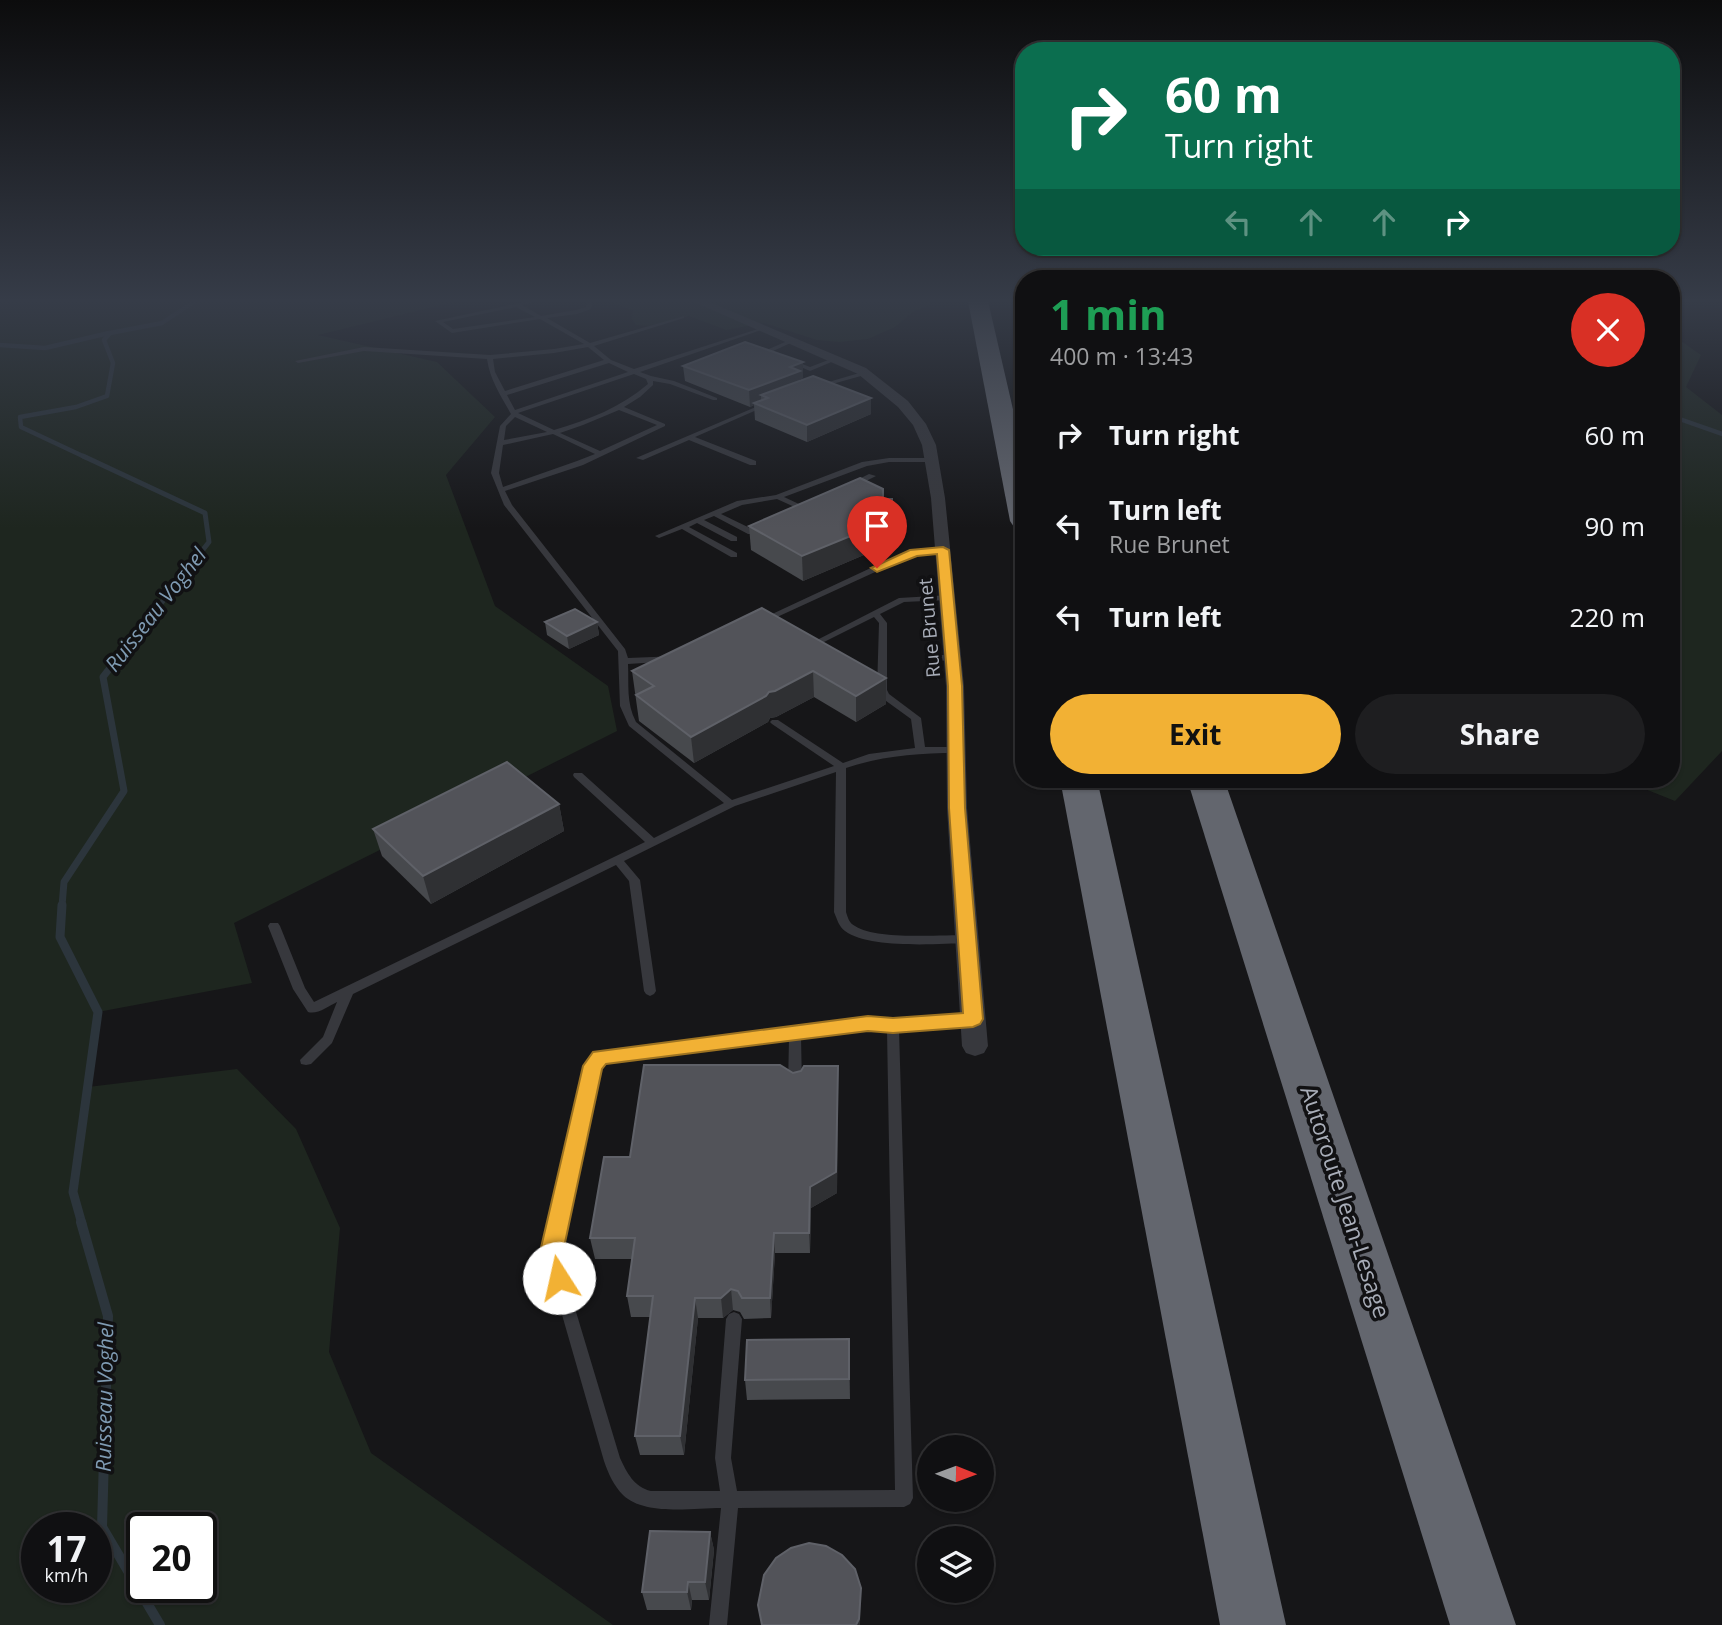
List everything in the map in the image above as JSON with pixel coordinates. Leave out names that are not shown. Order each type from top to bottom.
[{"type":"highway","points":[[994,377],[1015,478]]},
{"type":"highway","points":[[1080,788],[1254,1625]]},
{"type":"highway","name":"Autoroute Jean-Lesage","points":[[1208,788],[1483,1625]]},
{"type":"street","name":"Rue Brunet","points":[[871,377],[890,391],[915,417],[929,445],[933,460],[952,658],[957,808],[975,1046]]},
{"type":"lane","points":[[494,377],[514,414],[598,453]]},
{"type":"lane","points":[[502,394],[558,377]]},
{"type":"lane","points":[[616,377],[514,414],[506,421],[495,473],[508,505],[615,639],[625,661],[623,706],[632,724],[731,804]]},
{"type":"lane","points":[[814,387],[852,377]]},
{"type":"lane","points":[[500,443],[552,433],[618,407],[649,387],[649,378],[672,382],[715,399]]},
{"type":"lane","points":[[640,458],[778,400]]},
{"type":"lane","points":[[501,490],[546,476],[663,425],[618,407]]},
{"type":"lane","points":[[688,437],[752,463]]},
{"type":"lane","points":[[659,536],[740,503],[778,497],[878,461],[933,460]]},
{"type":"lane","points":[[841,473],[859,482]]},
{"type":"lane","points":[[847,487],[872,476]]},
{"type":"lane","points":[[778,497],[799,507],[811,502]]},
{"type":"lane","points":[[716,513],[751,532]]},
{"type":"lane","points":[[699,521],[734,539]]},
{"type":"lane","points":[[684,527],[734,555]]},
{"type":"lane","points":[[752,626],[908,554],[943,550]]},
{"type":"lane","points":[[821,640],[910,598],[947,597]]},
{"type":"lane","points":[[876,613],[883,622],[883,694],[916,718],[920,750]]},
{"type":"lane","points":[[625,661],[666,657],[691,664]]},
{"type":"lane","points":[[930,658],[952,658]]},
{"type":"lane","points":[[775,722],[841,766]]},
{"type":"lane","points":[[274,926],[299,989],[312,1009],[731,804],[878,754],[956,750]]},
{"type":"lane","points":[[841,766],[840,912],[844,923],[853,931],[886,937],[967,939]]},
{"type":"lane","points":[[578,775],[653,843]]},
{"type":"lane","points":[[618,860],[634,880],[650,991]]},
{"type":"lane","points":[[306,1059],[328,1040],[348,991]]},
{"type":"lane","points":[[893,1026],[904,1498],[651,1500],[638,1497],[630,1492],[612,1461],[551,1252],[594,1062],[611,1055],[868,1023],[893,1026],[973,1019]]},
{"type":"lane","points":[[795,1032],[795,1087]]},
{"type":"lane","points":[[718,1625],[730,1499],[723,1458],[734,1318]]},
{"type":"shaded area","points":[[0,377],[453,377],[495,417],[446,475],[495,606],[608,686],[617,731],[234,923],[252,983],[98,1012],[88,1087],[237,1069],[296,1129],[340,1228],[329,1352],[371,1453],[613,1625],[0,1625]]},
{"type":"shaded area","points":[[1680,377],[1691,377],[1686,387],[1722,415],[1722,751],[1675,801],[1642,788],[1680,788]]},
{"type":"building","points":[[713,377],[784,377],[749,390]]},
{"type":"building","points":[[815,377],[871,398],[807,425],[754,403],[768,398],[761,395]]},
{"type":"building","points":[[860,478],[883,489],[883,499],[892,499],[892,519],[802,556],[749,526]]},
{"type":"building","points":[[762,608],[886,678],[856,696],[813,671],[769,692],[691,737],[636,695],[654,686],[632,671]]},
{"type":"building","points":[[575,609],[597,622],[567,636],[545,622]]},
{"type":"building","points":[[507,762],[559,804],[423,876],[373,829]]},
{"type":"building","points":[[644,1065],[780,1065],[793,1073],[801,1071],[804,1066],[838,1066],[836,1172],[810,1187],[809,1233],[774,1233],[770,1298],[742,1298],[738,1291],[731,1289],[721,1298],[695,1298],[680,1436],[635,1436],[653,1296],[627,1296],[635,1238],[590,1238],[604,1157],[630,1157]]},
{"type":"building","points":[[849,1339],[849,1379],[745,1380],[747,1340]]},
{"type":"building","points":[[650,1531],[710,1532],[705,1582],[688,1582],[687,1592],[642,1592]]},
{"type":"building","points":[[809,1543],[826,1546],[842,1555],[855,1569],[861,1588],[859,1619],[856,1625],[762,1625],[758,1605],[764,1575],[776,1558],[791,1548]]},
{"type":"waterway","name":"Ruisseau Voghel","points":[[87,458],[21,427],[20,417],[76,407],[107,396],[110,377]]},
{"type":"waterway","points":[[1680,419],[1722,434]]},
{"type":"waterway","name":"Ruisseau Voghel","points":[[83,456],[205,513],[209,542],[120,656]]},
{"type":"waterway","name":"Ruisseau Voghel","points":[[62,906],[64,882],[124,791],[103,677],[121,654]]},
{"type":"waterway","name":"Ruisseau Voghel","points":[[62,905],[60,937],[98,1012],[73,1192],[82,1224]]},
{"type":"waterway","name":"Ruisseau Voghel","points":[[81,1222],[108,1316],[102,1527],[160,1625]]},
{"type":"route","points":[[559,1278],[551,1252],[594,1062],[600,1058],[868,1023],[893,1026],[973,1019],[957,808],[955,686],[943,550],[915,552],[877,568]]}]
